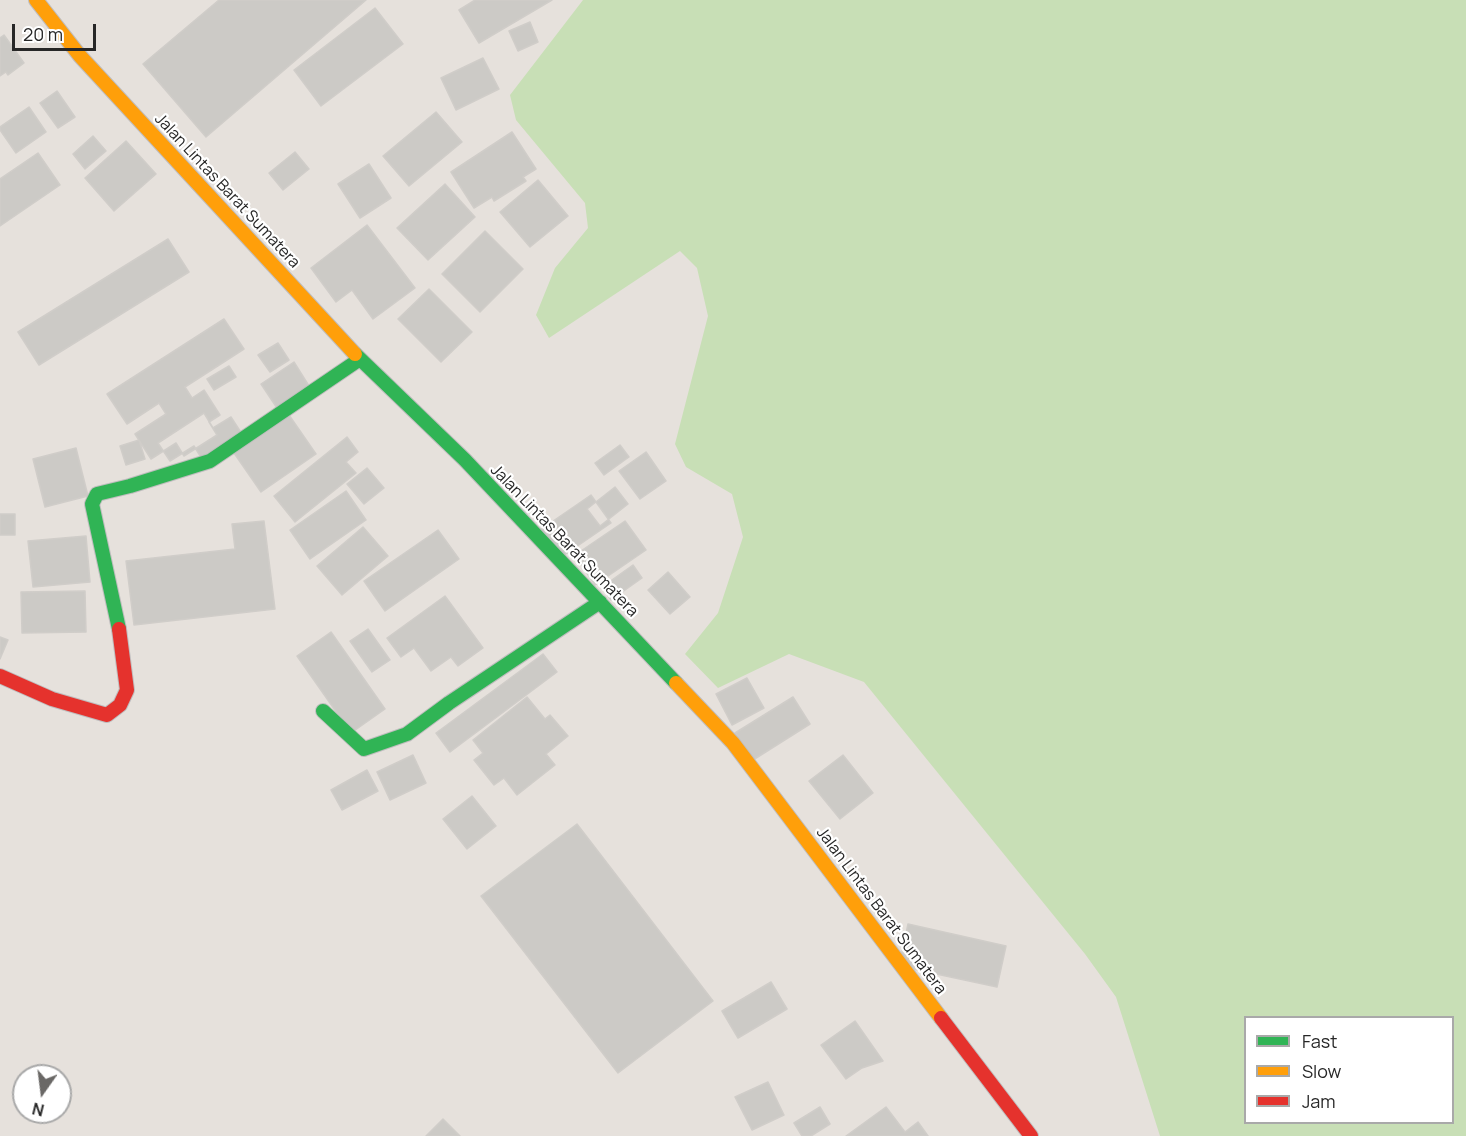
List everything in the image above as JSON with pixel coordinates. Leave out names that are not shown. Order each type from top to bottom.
[{"type":"main road","name":"Jalan Lintas Barat Sumatera","points":[[36,0],[80,56],[360,359],[465,460],[733,743],[1031,1136]]},
{"type":"main road","points":[[0,676],[82,710],[107,715],[120,705],[127,690],[121,640],[92,504],[93,498],[97,494],[210,461],[360,359]]},
{"type":"main road","points":[[323,711],[364,748],[407,734],[449,703],[600,602]]},
{"type":"green space","points":[[583,0],[1466,0],[1466,1136],[1160,1136],[1116,997],[1085,954],[864,682],[789,654],[718,688],[685,654],[718,613],[743,537],[732,494],[686,467],[675,444],[708,316],[697,268],[680,251],[549,338],[536,315],[555,268],[588,228],[585,203],[516,120],[510,95]]},
{"type":"building","points":[[219,0],[366,0],[206,137],[143,64]]},
{"type":"building","points":[[475,0],[552,0],[479,43],[459,10]]},
{"type":"building","points":[[375,8],[403,44],[321,106],[294,70]]},
{"type":"building","points":[[530,22],[538,42],[518,51],[509,31]]},
{"type":"building","points":[[4,35],[24,63],[8,75],[6,72],[0,76],[0,38]]},
{"type":"building","points":[[483,58],[499,89],[456,110],[441,78]]},
{"type":"building","points":[[57,91],[75,117],[58,128],[40,103]]},
{"type":"building","points":[[29,107],[46,132],[16,153],[0,127]]},
{"type":"building","points":[[436,112],[462,142],[409,186],[383,156]]},
{"type":"building","points":[[512,132],[536,169],[523,177],[526,181],[494,201],[492,197],[474,208],[451,172]]},
{"type":"building","points":[[93,136],[106,151],[85,169],[73,154]]},
{"type":"building","points":[[126,141],[156,174],[114,211],[85,178]]},
{"type":"building","points":[[295,152],[309,169],[283,190],[269,173]]},
{"type":"building","points":[[38,153],[60,185],[0,226],[0,179]]},
{"type":"building","points":[[369,164],[391,198],[360,218],[338,184]]},
{"type":"building","points":[[538,180],[568,216],[530,247],[500,212]]},
{"type":"building","points":[[445,184],[475,217],[428,260],[397,228]]},
{"type":"building","points":[[367,225],[415,288],[373,319],[352,290],[336,302],[311,268]]},
{"type":"building","points":[[485,231],[523,269],[480,312],[442,274]]},
{"type":"building","points":[[168,239],[189,272],[39,365],[18,332]]},
{"type":"building","points":[[429,289],[472,332],[441,362],[398,319]]},
{"type":"building","points":[[224,319],[244,349],[185,387],[192,398],[204,390],[220,415],[209,422],[217,435],[184,456],[176,443],[151,459],[135,434],[166,414],[159,403],[127,424],[107,394]]},
{"type":"building","points":[[278,343],[289,360],[270,372],[258,355]]},
{"type":"building","points":[[294,362],[309,386],[277,408],[261,384]]},
{"type":"building","points":[[229,366],[236,377],[214,390],[207,379]]},
{"type":"building","points":[[204,413],[213,428],[231,417],[242,434],[202,459],[194,446],[170,461],[158,443]]},
{"type":"building","points":[[289,415],[316,454],[261,492],[234,453]]},
{"type":"building","points":[[347,437],[358,452],[346,462],[356,473],[295,522],[274,496]]},
{"type":"building","points":[[139,440],[145,459],[126,465],[120,446]]},
{"type":"building","points":[[620,445],[629,457],[604,475],[595,463]]},
{"type":"building","points":[[76,448],[88,496],[45,507],[33,459]]},
{"type":"building","points":[[646,452],[666,481],[640,499],[619,471]]},
{"type":"building","points":[[367,468],[384,488],[364,504],[347,484]]},
{"type":"building","points":[[615,487],[628,504],[600,526],[587,509]]},
{"type":"building","points":[[346,491],[366,520],[310,559],[290,530]]},
{"type":"building","points":[[591,495],[611,523],[560,558],[540,530]]},
{"type":"building","points":[[0,514],[15,514],[15,535],[0,535]]},
{"type":"building","points":[[264,521],[275,609],[134,625],[126,561],[235,549],[232,524]]},
{"type":"building","points":[[625,521],[646,550],[595,585],[575,555]]},
{"type":"building","points":[[363,527],[388,556],[342,595],[317,566]]},
{"type":"building","points":[[438,530],[459,559],[385,611],[364,581]]},
{"type":"building","points":[[86,536],[90,582],[33,587],[28,541]]},
{"type":"building","points":[[633,565],[642,578],[611,600],[602,587]]},
{"type":"building","points":[[668,572],[690,597],[670,614],[648,590]]},
{"type":"building","points":[[85,591],[86,632],[22,633],[21,592]]},
{"type":"building","points":[[445,596],[483,648],[458,666],[451,657],[431,671],[414,648],[401,657],[387,638]]},
{"type":"building","points":[[368,629],[390,660],[372,672],[350,641]]},
{"type":"building","points":[[331,632],[385,709],[351,733],[297,656]]},
{"type":"building","points":[[0,637],[8,640],[0,659]]},
{"type":"building","points":[[543,654],[557,672],[450,752],[436,733]]},
{"type":"building","points":[[747,678],[764,708],[732,725],[716,694]]},
{"type":"building","points":[[527,697],[545,719],[550,715],[568,736],[546,754],[555,765],[517,795],[504,778],[494,785],[474,760],[483,753],[473,740]]},
{"type":"building","points":[[793,697],[810,724],[753,760],[735,733]]},
{"type":"building","points":[[413,755],[426,783],[390,800],[377,772]]},
{"type":"building","points":[[843,755],[873,793],[840,819],[809,781]]},
{"type":"building","points":[[367,770],[378,791],[342,810],[331,790]]},
{"type":"building","points":[[472,796],[496,826],[467,849],[443,819]]},
{"type":"building","points":[[577,824],[713,1001],[618,1073],[481,896]]},
{"type":"building","points":[[908,924],[1006,946],[997,987],[899,966]]},
{"type":"building","points":[[771,982],[787,1009],[738,1038],[722,1011]]},
{"type":"building","points":[[855,1021],[883,1061],[862,1068],[846,1079],[821,1045]]},
{"type":"building","points":[[768,1082],[784,1115],[752,1130],[735,1097]]},
{"type":"building","points":[[820,1107],[830,1124],[811,1136],[802,1136],[794,1123]]},
{"type":"building","points":[[886,1107],[905,1132],[918,1122],[928,1136],[846,1136]]},
{"type":"building","points":[[443,1119],[460,1136],[426,1136]]},
{"type":"traffic: fast","points":[[355,354],[465,460],[676,683]]},
{"type":"traffic: fast","points":[[119,629],[92,504],[97,494],[210,461],[360,359]]},
{"type":"traffic: fast","points":[[323,711],[364,749],[407,734],[449,703],[600,602]]},
{"type":"traffic: slow","points":[[36,0],[80,56],[355,354]]},
{"type":"traffic: slow","points":[[676,683],[733,743],[941,1018]]},
{"type":"traffic: jam","points":[[0,676],[52,699],[107,715],[120,705],[127,690],[119,629]]},
{"type":"traffic: jam","points":[[941,1018],[1031,1136]]}]
